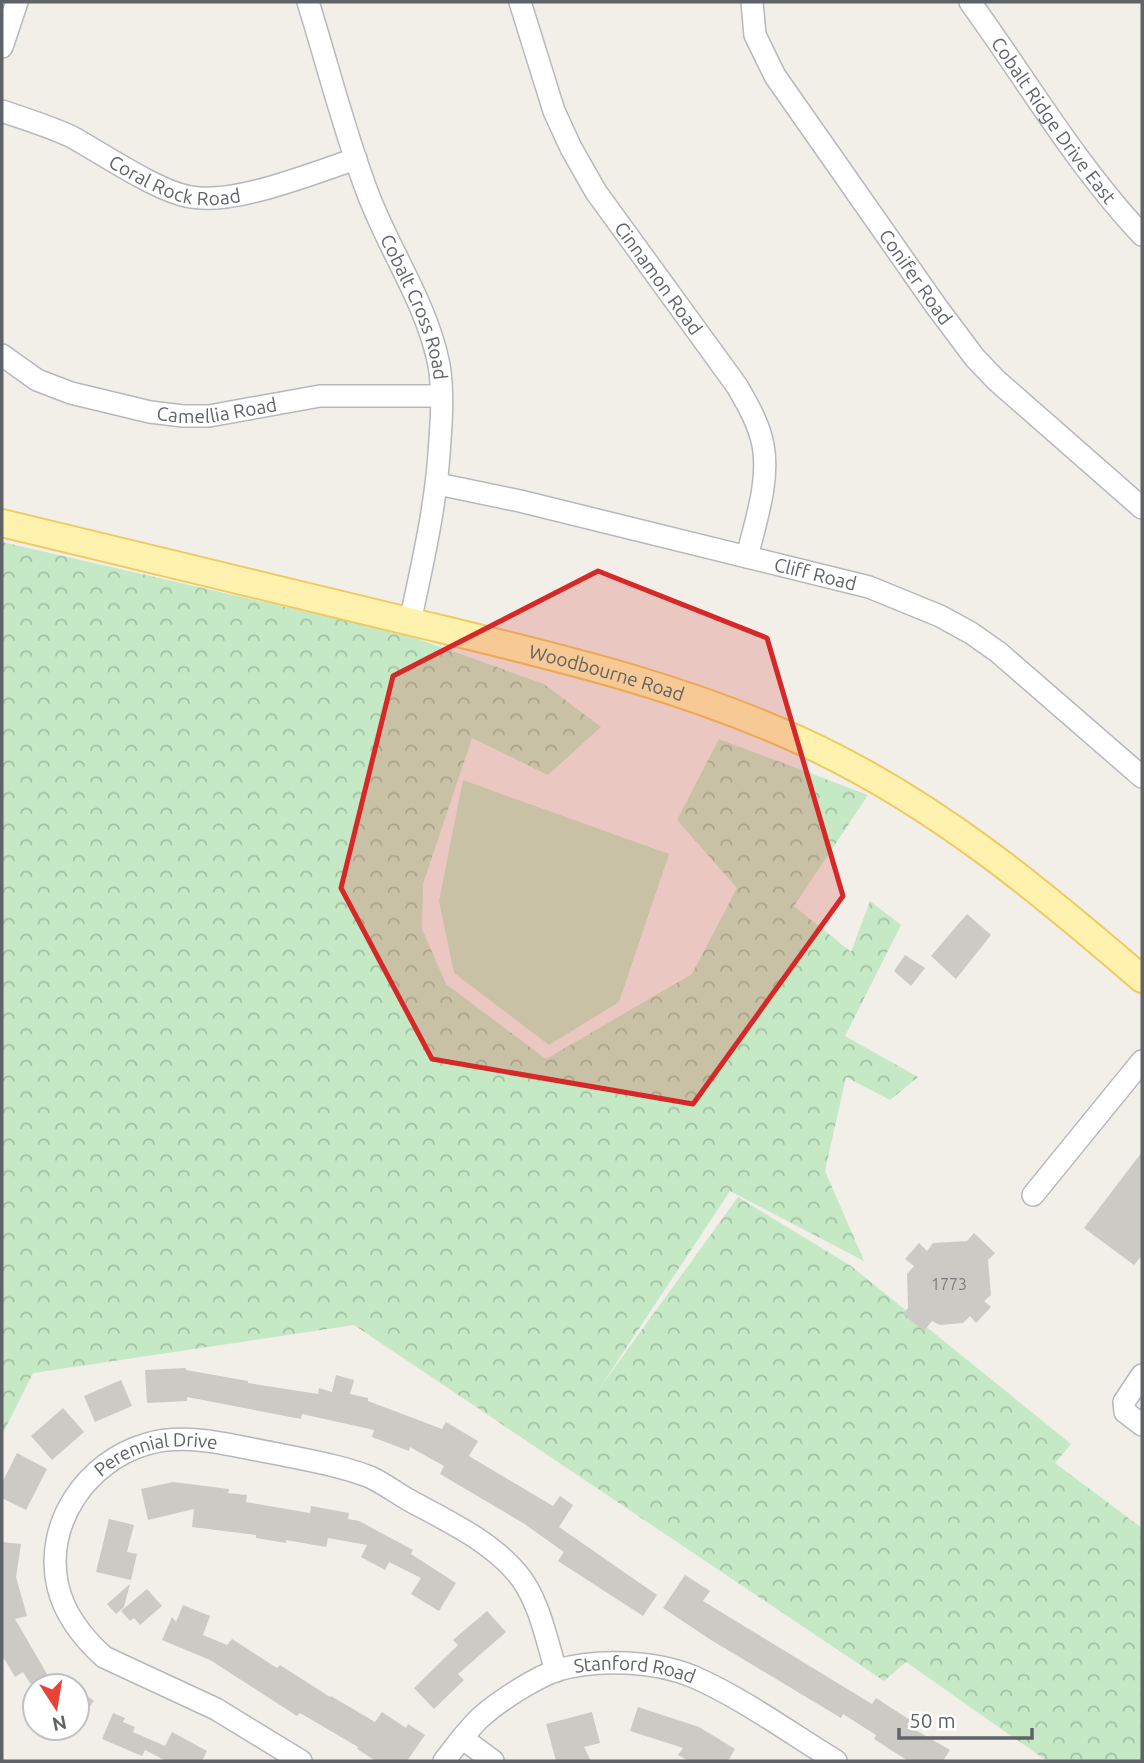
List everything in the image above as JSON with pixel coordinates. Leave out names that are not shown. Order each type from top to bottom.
[{"type":"main road","name":"Woodbourne Road","points":[[2,523],[629,677],[702,700],[817,749],[946,822],[998,859],[1142,979]]},
{"type":"street","points":[[2,47],[17,2]]},
{"type":"street","name":"Cobalt Cross Road","points":[[308,2],[368,195],[416,296],[432,336],[439,368],[441,396],[438,484],[410,622]]},
{"type":"street","name":"Cinnamon Road","points":[[520,2],[554,111],[596,192],[737,386],[754,416],[765,464],[761,498],[747,558]]},
{"type":"street","name":"Conifer Road","points":[[752,2],[755,36],[775,76],[951,327],[996,380],[1142,508]]},
{"type":"street","name":"Cobalt Ridge Drive East","points":[[970,2],[1078,155],[1142,235]]},
{"type":"street","name":"Coral Rock Road","points":[[2,111],[69,136],[150,180],[191,197],[218,198],[256,190],[356,159]]},
{"type":"street","name":"Camellia Road","points":[[2,355],[37,380],[71,393],[150,412],[184,416],[209,416],[320,396],[441,396]]},
{"type":"street","name":"Cliff Road","points":[[438,484],[520,501],[869,587],[940,615],[998,652],[1142,777]]},
{"type":"street","points":[[1033,1195],[1142,1061]]},
{"type":"street","points":[[1142,1376],[1124,1402],[1125,1412],[1142,1425]]},
{"type":"street","name":"Perennial Drive","points":[[301,1761],[216,1709],[104,1657],[89,1644],[74,1624],[58,1585],[57,1543],[74,1498],[86,1481],[102,1466],[127,1451],[147,1444],[190,1439],[331,1464],[375,1479],[486,1545],[518,1574],[539,1615],[556,1671]]},
{"type":"street","name":"Stanford Road","points":[[444,1761],[488,1711],[512,1695],[556,1671],[607,1663],[634,1663],[681,1673],[723,1691],[836,1761]]},
{"type":"street","points":[[462,1738],[493,1761]]},
{"type":"highlighted area","points":[[598,571],[767,638],[843,896],[693,1104],[432,1059],[341,888],[393,676]]},
{"type":"green space","points":[[2,542],[404,634],[544,684],[601,727],[548,775],[472,738],[423,884],[422,929],[446,984],[546,1059],[692,974],[737,888],[677,820],[719,739],[868,795],[794,906],[851,952],[870,901],[901,925],[845,1036],[918,1077],[890,1100],[846,1077],[825,1171],[864,1261],[730,1191],[599,1389],[738,1197],[851,1266],[1071,1444],[1055,1463],[1142,1528],[1142,1761],[1047,1761],[906,1662],[884,1681],[354,1325],[33,1373],[2,1435]]},
{"type":"green space","points":[[463,780],[669,854],[619,1002],[549,1045],[454,973],[439,901]]},
{"type":"building","points":[[967,914],[991,935],[956,979],[931,956]]},
{"type":"building","points":[[905,955],[925,968],[911,986],[894,971]]},
{"type":"building","points":[[1142,1152],[1142,1255],[1134,1265],[1084,1228]]},
{"type":"building","points":[[974,1233],[995,1253],[988,1260],[991,1295],[984,1301],[991,1307],[976,1323],[970,1316],[963,1323],[940,1325],[932,1321],[924,1331],[903,1314],[908,1308],[907,1274],[914,1266],[905,1259],[919,1243],[927,1251],[933,1243],[967,1241]]},
{"type":"building","points":[[186,1368],[248,1383],[318,1394],[319,1388],[332,1392],[336,1375],[354,1380],[350,1394],[368,1398],[368,1401],[442,1429],[446,1422],[478,1441],[469,1456],[553,1506],[560,1496],[573,1505],[559,1527],[657,1595],[643,1616],[558,1561],[564,1552],[523,1523],[440,1474],[444,1466],[410,1447],[409,1451],[372,1437],[374,1430],[302,1414],[301,1419],[187,1397],[187,1401],[147,1403],[145,1370]]},
{"type":"building","points":[[121,1380],[132,1406],[95,1422],[84,1396]]},
{"type":"building","points":[[63,1408],[84,1432],[52,1460],[31,1436]]},
{"type":"building","points":[[17,1453],[47,1469],[26,1510],[2,1498],[2,1483]]},
{"type":"building","points":[[173,1482],[229,1489],[228,1493],[247,1495],[246,1502],[310,1513],[311,1506],[349,1513],[348,1519],[359,1521],[413,1550],[411,1554],[456,1583],[439,1611],[411,1594],[421,1578],[389,1562],[385,1570],[361,1557],[367,1545],[328,1538],[326,1547],[286,1540],[286,1543],[256,1538],[256,1535],[192,1527],[194,1509],[148,1520],[141,1489]]},
{"type":"building","points":[[109,1519],[134,1525],[127,1552],[137,1554],[131,1580],[96,1572]]},
{"type":"building","points":[[2,1542],[21,1544],[16,1577],[27,1616],[15,1619],[46,1672],[21,1672],[15,1677],[2,1655]]},
{"type":"building","points":[[685,1575],[710,1591],[703,1601],[872,1704],[876,1698],[910,1720],[907,1725],[950,1750],[943,1761],[908,1761],[874,1739],[876,1735],[843,1714],[841,1718],[663,1608]]},
{"type":"building","points":[[130,1584],[124,1607],[116,1614],[107,1604]]},
{"type":"building","points":[[147,1589],[162,1606],[140,1625],[134,1618],[130,1621],[121,1611]]},
{"type":"building","points":[[183,1605],[210,1616],[203,1635],[227,1645],[232,1639],[277,1668],[280,1665],[375,1722],[382,1712],[406,1728],[408,1724],[425,1735],[407,1761],[376,1761],[357,1749],[358,1747],[300,1713],[297,1716],[210,1660],[162,1640],[172,1617],[176,1622]]},
{"type":"building","points":[[487,1611],[506,1632],[458,1674],[464,1680],[434,1709],[414,1688],[458,1645],[453,1640]]},
{"type":"building","points":[[638,1707],[699,1727],[735,1749],[728,1761],[689,1761],[678,1755],[683,1748],[630,1731]]},
{"type":"building","points":[[592,1712],[600,1743],[584,1747],[591,1761],[556,1761],[546,1724]]},
{"type":"building","points":[[113,1713],[125,1718],[123,1722],[135,1727],[133,1732],[165,1746],[172,1732],[207,1751],[202,1761],[166,1761],[145,1750],[142,1756],[102,1739]]}]
